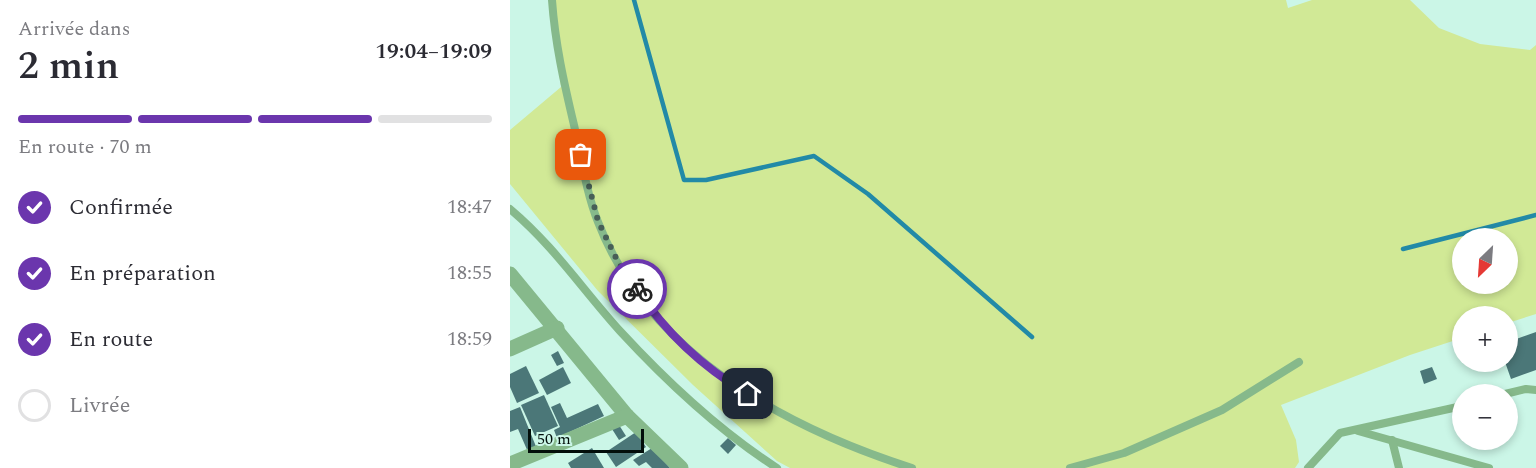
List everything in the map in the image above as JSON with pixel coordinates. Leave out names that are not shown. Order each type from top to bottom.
[{"type":"street","points":[[510,274],[557,328],[627,416],[681,468]]},
{"type":"street","points":[[510,349],[557,328]]},
{"type":"street","points":[[510,464],[627,416]]},
{"type":"lane","points":[[552,0],[554,38],[598,221],[619,264],[646,304],[671,335],[730,383],[803,425],[854,450],[912,468]]},
{"type":"lane","points":[[510,209],[550,245],[618,329],[687,400],[777,468]]},
{"type":"lane","points":[[1070,468],[1124,453],[1222,410],[1299,362]]},
{"type":"lane","points":[[1518,391],[1536,390]]},
{"type":"lane","points":[[1308,468],[1340,433],[1452,408]]},
{"type":"lane","points":[[1357,430],[1489,468]]},
{"type":"lane","points":[[1392,440],[1399,468]]},
{"type":"green space","points":[[549,0],[1286,0],[1288,8],[1312,0],[1410,0],[1439,28],[1480,44],[1530,50],[1536,45],[1536,314],[1518,320],[1518,306],[1452,306],[1452,341],[1410,355],[1281,405],[1296,440],[1299,462],[1295,468],[790,468],[777,461],[693,385],[598,291],[510,184],[510,130],[561,87]]},
{"type":"building","points":[[1536,332],[1536,370],[1511,379],[1509,372],[1518,372],[1518,338]]},
{"type":"building","points":[[558,351],[564,363],[557,366],[551,355]]},
{"type":"building","points":[[526,366],[539,393],[517,403],[510,387],[510,374]]},
{"type":"building","points":[[563,367],[571,383],[547,395],[539,380]]},
{"type":"building","points":[[1432,367],[1437,379],[1424,384],[1420,371]]},
{"type":"building","points":[[544,395],[558,426],[535,436],[521,405]]},
{"type":"building","points":[[560,403],[567,418],[598,404],[604,416],[557,438],[554,430],[560,427],[551,407]]},
{"type":"building","points":[[520,407],[537,449],[528,452],[518,429],[510,432],[510,411]]},
{"type":"building","points":[[619,425],[626,436],[619,440],[612,429]]},
{"type":"building","points":[[636,432],[646,447],[616,467],[606,452]]},
{"type":"building","points":[[728,438],[736,445],[728,454],[720,446]]},
{"type":"building","points":[[592,448],[604,468],[571,468],[568,463]]},
{"type":"building","points":[[652,448],[670,468],[652,468],[646,462],[639,466],[633,460]]},
{"type":"waterway","points":[[634,0],[684,180],[706,180],[814,156],[868,194],[1032,337]]},
{"type":"waterway","points":[[1403,249],[1536,215]]},
{"type":"way so far","points":[[581,155],[598,221],[619,264],[637,289]]},
{"type":"route","points":[[637,289],[671,335],[730,383],[748,394]]}]
